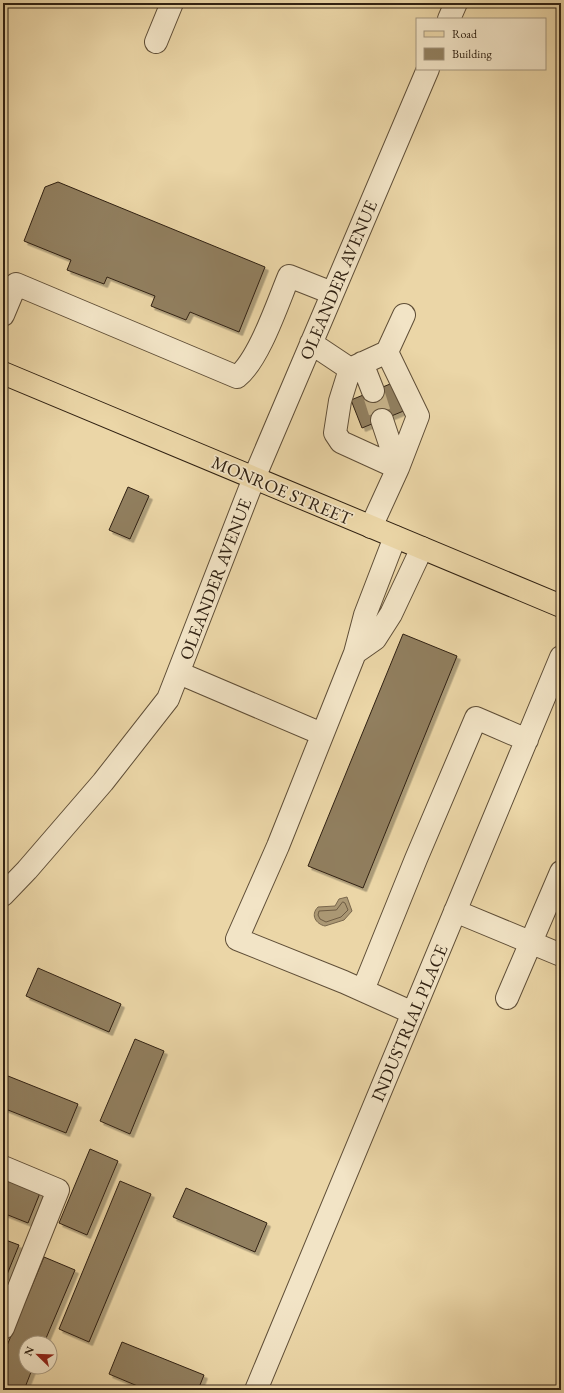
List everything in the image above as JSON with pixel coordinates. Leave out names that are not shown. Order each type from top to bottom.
[{"type":"main road","name":"MONROE STREET","points":[[3,373],[561,606]]},
{"type":"street","points":[[156,42],[172,3]]},
{"type":"street","points":[[449,18],[456,3]]},
{"type":"street","name":"OLEANDER AVENUE","points":[[3,895],[27,870],[103,782],[168,698],[254,478],[428,70]]},
{"type":"street","points":[[3,315],[16,284],[237,377],[243,372],[258,348],[289,276],[332,293]]},
{"type":"street","points":[[398,468],[341,442],[335,433],[340,401],[356,366],[387,352],[404,315]]},
{"type":"street","points":[[311,343],[356,366],[373,391]]},
{"type":"street","points":[[372,527],[398,468],[418,416],[387,352]]},
{"type":"street","points":[[382,420],[398,468]]},
{"type":"street","points":[[395,537],[365,616],[355,653],[278,846],[237,940],[363,990],[413,1013]]},
{"type":"street","points":[[355,653],[375,639],[391,614],[422,548]]},
{"type":"street","name":"INDUSTRIAL PLACE","points":[[256,1390],[561,657]]},
{"type":"street","points":[[179,673],[322,734]]},
{"type":"street","points":[[363,990],[416,858],[476,718],[527,740]]},
{"type":"street","points":[[507,998],[561,872]]},
{"type":"street","points":[[456,911],[561,955]]},
{"type":"street","points":[[3,1167],[58,1190],[8,1298],[3,1328]]},
{"type":"water","points":[[347,897],[352,911],[344,920],[325,926],[315,919],[314,913],[318,907],[335,906],[339,899]]},
{"type":"building","points":[[58,182],[265,267],[239,332],[190,312],[186,320],[151,306],[155,296],[107,277],[104,284],[67,270],[71,260],[24,241],[45,187]]},
{"type":"building","points":[[395,382],[406,410],[362,428],[351,400]]},
{"type":"building","points":[[128,487],[149,496],[130,539],[109,530]]},
{"type":"building","points":[[403,634],[457,656],[363,888],[308,866]]},
{"type":"building","points":[[38,968],[121,1004],[109,1032],[26,996]]},
{"type":"building","points":[[135,1039],[164,1051],[130,1134],[100,1121]]},
{"type":"building","points":[[3,1074],[78,1104],[66,1133],[3,1108]]},
{"type":"building","points":[[90,1149],[118,1161],[87,1235],[59,1223]]},
{"type":"building","points":[[3,1179],[40,1193],[28,1223],[3,1213]]},
{"type":"building","points":[[120,1181],[151,1194],[89,1342],[59,1329]]},
{"type":"building","points":[[186,1188],[267,1223],[255,1252],[173,1217]]},
{"type":"building","points":[[3,1239],[19,1245],[6,1277],[3,1275]]},
{"type":"building","points":[[44,1257],[75,1270],[47,1335],[18,1335],[18,1375],[30,1375],[24,1390],[3,1390],[3,1355]]},
{"type":"building","points":[[122,1342],[204,1375],[198,1390],[147,1390],[109,1374]]},
{"type":"tunnel","points":[[373,391],[382,420]]}]
